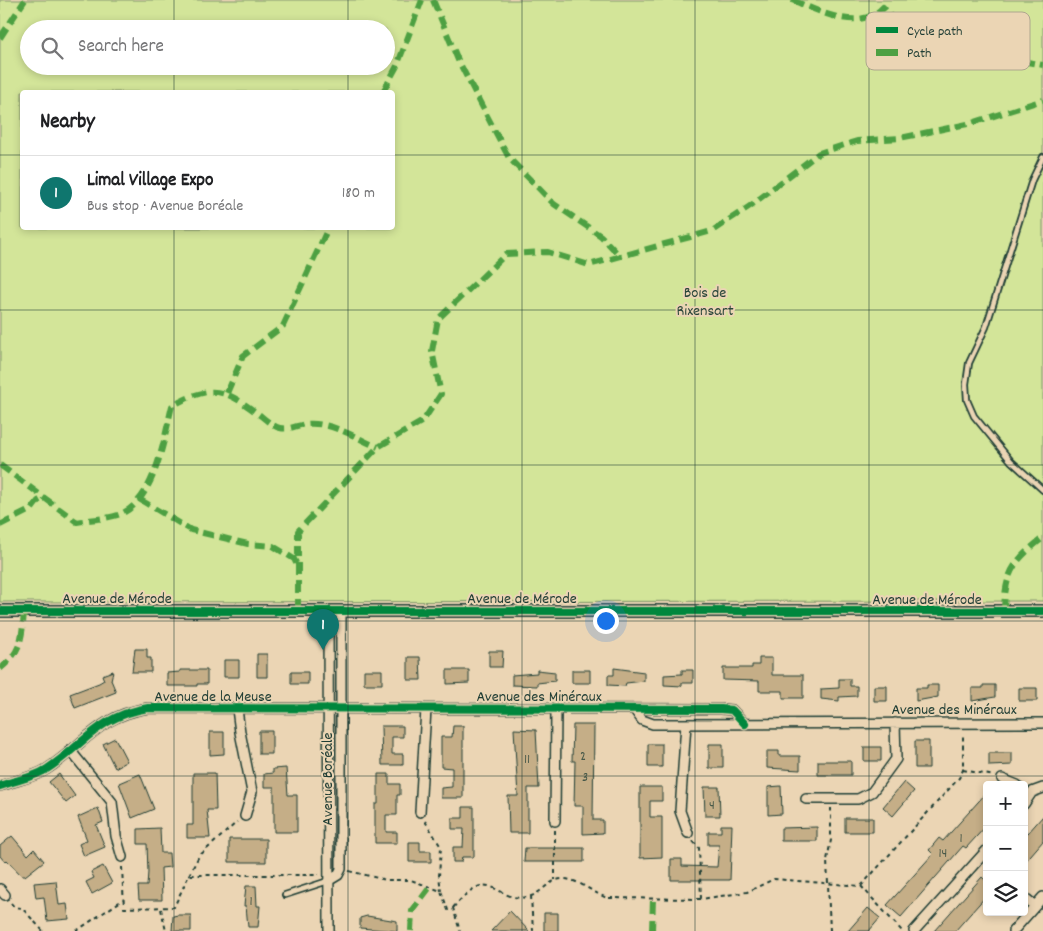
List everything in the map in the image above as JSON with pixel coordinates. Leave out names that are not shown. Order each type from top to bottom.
[{"type":"street","name":"Avenue de Mérode","points":[[0,611],[1043,611]]},
{"type":"street","name":"Avenue Boréale","points":[[328,611],[329,931]]},
{"type":"street","name":"Avenue Boréale","points":[[341,611],[342,869]]},
{"type":"street","name":"Avenue de la Meuse","points":[[0,786],[39,773],[107,721],[132,711],[160,708],[328,708]]},
{"type":"street","name":"Avenue des Minéraux","points":[[328,708],[727,709],[745,724]]},
{"type":"street","points":[[238,709],[240,732],[252,792],[245,816]]},
{"type":"street","points":[[420,812],[426,709]]},
{"type":"street","points":[[555,820],[556,709]]},
{"type":"street","name":"Avenue des Minéraux","points":[[634,709],[646,722],[686,724],[1043,724]]},
{"type":"street","points":[[686,724],[680,811],[688,833]]},
{"type":"street","points":[[806,799],[858,799],[872,792],[896,759],[894,724]]},
{"type":"street","points":[[70,750],[112,802],[116,836],[122,858]]},
{"type":"street","points":[[1002,778],[1008,781]]},
{"type":"street","points":[[1028,790],[1043,788]]},
{"type":"street","points":[[914,931],[983,863]]},
{"type":"street","points":[[328,878],[338,875],[342,869]]},
{"type":"street","points":[[1013,931],[1043,897]]},
{"type":"street","points":[[1028,900],[1035,906]]},
{"type":"lane","points":[[1043,157],[1032,180],[986,327],[969,363],[966,384],[967,400],[974,416],[1011,461],[1043,490]]},
{"type":"lane","points":[[285,895],[328,878]]},
{"type":"path","points":[[861,886],[959,778],[963,770],[963,723]]},
{"type":"path","points":[[963,770],[1002,778]]},
{"type":"path","points":[[830,931],[827,882],[831,798]]},
{"type":"path","points":[[420,812],[441,847],[439,876],[441,891],[448,910],[453,908],[471,889],[487,885],[504,893],[531,896],[555,880],[564,879],[574,881],[607,898],[701,900],[748,892],[774,879],[861,886],[902,931]]},
{"type":"path","points":[[122,858],[124,908],[174,908],[199,856],[245,816]]},
{"type":"path","points":[[555,820],[555,880]]},
{"type":"path","points":[[688,833],[699,848],[701,900]]},
{"type":"path","points":[[342,869],[386,880],[411,880],[441,891]]},
{"type":"path","points":[[189,875],[328,878]]},
{"type":"path","points":[[2,892],[14,907],[22,908],[43,931]]},
{"type":"path","points":[[531,896],[533,931]]},
{"type":"path","points":[[76,931],[124,899]]},
{"type":"path","points":[[160,908],[166,931]]},
{"type":"path","points":[[453,908],[460,931]]},
{"type":"green space","name":"Bois de Rixensart","points":[[0,0],[1043,0],[1043,601],[0,602]]},
{"type":"building","points":[[135,649],[147,649],[147,658],[151,658],[151,672],[132,672]]},
{"type":"building","points":[[489,651],[503,651],[502,667],[489,667]]},
{"type":"building","points":[[257,654],[267,654],[267,677],[257,677]]},
{"type":"building","points":[[408,657],[420,657],[421,680],[408,680]]},
{"type":"building","points":[[759,658],[772,658],[772,675],[803,675],[803,698],[783,698],[783,691],[759,691],[759,681],[723,680],[723,668],[752,668],[752,665],[759,665]]},
{"type":"building","points":[[224,660],[239,660],[239,677],[224,677]]},
{"type":"building","points":[[614,668],[644,672],[644,681],[626,683],[625,686],[608,685],[608,675],[614,675]]},
{"type":"building","points":[[180,670],[207,670],[207,684],[167,686],[167,673],[180,672]]},
{"type":"building","points":[[364,670],[382,670],[382,684],[364,684]]},
{"type":"building","points":[[447,670],[469,670],[469,683],[447,684]]},
{"type":"building","points":[[537,670],[555,672],[555,681],[537,683],[537,686],[512,685],[512,675],[537,673]]},
{"type":"building","points":[[572,670],[590,670],[590,683],[572,683]]},
{"type":"building","points":[[682,670],[693,670],[693,683],[682,683],[682,686],[664,685],[664,675],[682,674]]},
{"type":"building","points":[[113,671],[111,680],[116,692],[75,708],[70,694],[99,683],[104,680],[102,675]]},
{"type":"building","points":[[291,672],[308,672],[308,684],[291,684]]},
{"type":"building","points":[[839,679],[850,679],[850,686],[857,686],[857,696],[839,697],[839,701],[821,699],[821,689],[839,688]]},
{"type":"building","points":[[927,685],[938,685],[938,697],[916,701],[916,688],[927,688]]},
{"type":"building","points":[[983,685],[995,685],[995,697],[972,701],[972,688],[983,688]]},
{"type":"building","points":[[874,686],[887,686],[887,701],[874,701]]},
{"type":"building","points":[[1019,688],[1037,688],[1037,701],[1019,701]]},
{"type":"building","points":[[573,725],[594,725],[593,820],[603,820],[603,833],[583,834],[583,806],[574,806],[575,761],[572,761]]},
{"type":"building","points":[[381,726],[403,726],[403,737],[392,737],[392,754],[403,754],[403,765],[382,765]]},
{"type":"building","points":[[453,726],[463,726],[463,798],[441,798],[441,788],[452,787],[452,768],[441,767],[441,737],[452,737]]},
{"type":"building","points":[[514,729],[536,730],[539,788],[528,788],[528,833],[509,833],[508,796],[518,796]]},
{"type":"building","points":[[259,731],[272,731],[272,754],[259,754]]},
{"type":"building","points":[[210,732],[224,732],[224,754],[210,755]]},
{"type":"building","points":[[115,738],[127,761],[115,768],[103,744]]},
{"type":"building","points":[[915,741],[929,741],[929,768],[915,768]]},
{"type":"building","points":[[648,744],[662,744],[662,767],[648,767]]},
{"type":"building","points":[[709,744],[723,744],[723,768],[709,768]]},
{"type":"building","points":[[864,747],[881,747],[881,761],[864,761]]},
{"type":"building","points":[[767,751],[779,751],[779,756],[800,756],[800,770],[767,768]]},
{"type":"building","points":[[989,753],[1012,753],[1012,765],[989,766]]},
{"type":"building","points":[[818,761],[851,761],[851,775],[818,775]]},
{"type":"building","points":[[286,768],[288,795],[297,795],[297,832],[274,832],[274,787],[264,787],[264,774],[273,773],[273,769]]},
{"type":"building","points":[[193,773],[215,773],[216,810],[207,810],[210,838],[187,838],[187,825],[193,825]]},
{"type":"building","points":[[59,774],[75,796],[66,803],[49,782]]},
{"type":"building","points":[[140,774],[154,809],[132,818],[119,783]]},
{"type":"building","points":[[378,774],[389,774],[389,784],[400,784],[400,795],[397,795],[397,815],[386,815],[386,832],[397,832],[397,843],[375,843],[375,804],[378,804]]},
{"type":"building","points":[[904,782],[914,791],[893,816],[883,807]]},
{"type":"building","points":[[781,786],[782,814],[768,815],[768,787]]},
{"type":"building","points":[[640,787],[662,787],[662,801],[650,801],[650,817],[662,817],[662,857],[640,858]]},
{"type":"building","points":[[704,787],[719,787],[720,816],[705,816]]},
{"type":"building","points":[[983,796],[983,829],[966,848],[963,846],[901,917],[887,905],[933,854],[929,850],[939,838],[943,841]]},
{"type":"building","points":[[463,807],[474,807],[474,857],[462,857],[461,862],[453,862],[453,847],[463,847],[464,829],[452,829],[452,818],[463,818]]},
{"type":"building","points":[[98,808],[103,822],[96,825],[105,847],[84,856],[79,844],[87,840],[78,817]]},
{"type":"building","points":[[1043,816],[1043,841],[1028,858],[1028,833]]},
{"type":"building","points":[[845,818],[873,818],[873,832],[845,832]]},
{"type":"building","points":[[721,825],[732,825],[730,880],[671,880],[671,859],[682,859],[682,866],[717,867],[719,845],[708,845],[708,832],[721,832]]},
{"type":"building","points":[[817,827],[817,841],[781,841],[781,828]]},
{"type":"building","points":[[160,828],[161,853],[169,853],[170,867],[161,868],[162,900],[139,900],[138,886],[147,886],[148,872],[147,844],[138,844],[138,829]]},
{"type":"building","points":[[12,836],[28,855],[34,849],[44,861],[25,876],[22,876],[7,860],[5,862],[0,856],[0,846]]},
{"type":"building","points":[[229,839],[266,839],[266,862],[229,862]]},
{"type":"building","points":[[409,842],[420,842],[420,851],[431,851],[431,862],[409,862]]},
{"type":"building","points":[[525,848],[584,848],[584,862],[524,862]]},
{"type":"building","points":[[103,866],[112,883],[92,894],[86,882],[94,878],[91,872]]},
{"type":"building","points":[[982,877],[983,900],[955,931],[934,931]]},
{"type":"building","points":[[56,881],[59,905],[67,904],[69,919],[47,921],[44,897],[36,898],[34,883]]},
{"type":"building","points":[[246,886],[256,886],[257,906],[260,906],[258,927],[248,927],[246,906],[244,906]]},
{"type":"building","points":[[868,908],[880,918],[869,931],[848,931]]},
{"type":"building","points":[[510,911],[529,931],[491,931]]},
{"type":"building","points":[[544,913],[558,913],[558,931],[544,931]]},
{"type":"building","points":[[191,915],[191,931],[172,931],[173,916]]},
{"type":"building","points":[[367,916],[397,921],[397,931],[360,928],[360,918]]},
{"type":"marked path","points":[[0,38],[25,0]]},
{"type":"marked path","points":[[395,70],[422,0]]},
{"type":"marked path","points":[[433,0],[458,60],[509,158],[554,204],[601,236],[620,256]]},
{"type":"marked path","points":[[792,0],[826,14],[839,17],[851,19],[866,17]]},
{"type":"marked path","points":[[877,12],[883,7],[888,12]]},
{"type":"marked path","points":[[1030,63],[1043,65]]},
{"type":"marked path","points":[[384,90],[392,75]]},
{"type":"marked path","points":[[298,611],[298,531],[378,447],[423,421],[441,394],[432,351],[438,319],[506,254],[548,252],[589,265],[712,231],[750,206],[819,153],[857,141],[900,138],[972,123],[1043,100]]},
{"type":"marked path","points":[[227,393],[243,356],[283,326],[327,230]]},
{"type":"marked path","points":[[0,465],[77,522],[118,515],[134,505],[151,480],[162,449],[172,406],[198,394],[209,392],[218,392],[238,400],[278,427],[287,428],[306,424],[324,425],[343,431],[378,447]]},
{"type":"marked path","points":[[0,525],[32,509],[38,501],[45,497]]},
{"type":"marked path","points":[[139,499],[191,530],[248,544],[273,546],[294,559],[298,567]]},
{"type":"marked path","points":[[1004,611],[1006,587],[1013,569],[1024,554],[1043,538]]},
{"type":"marked path","points":[[0,669],[13,656],[20,643],[24,611]]},
{"type":"marked path","points":[[411,931],[412,911],[430,887]]},
{"type":"marked path","points":[[652,931],[653,898]]},
{"type":"cycle path","points":[[0,611],[1043,611]]},
{"type":"cycle path","points":[[0,786],[42,772],[60,760],[104,724],[116,717],[148,708],[721,709],[732,710],[745,724]]},
{"type":"place","name":"Limal Village Expo","points":[[323,650]]}]
